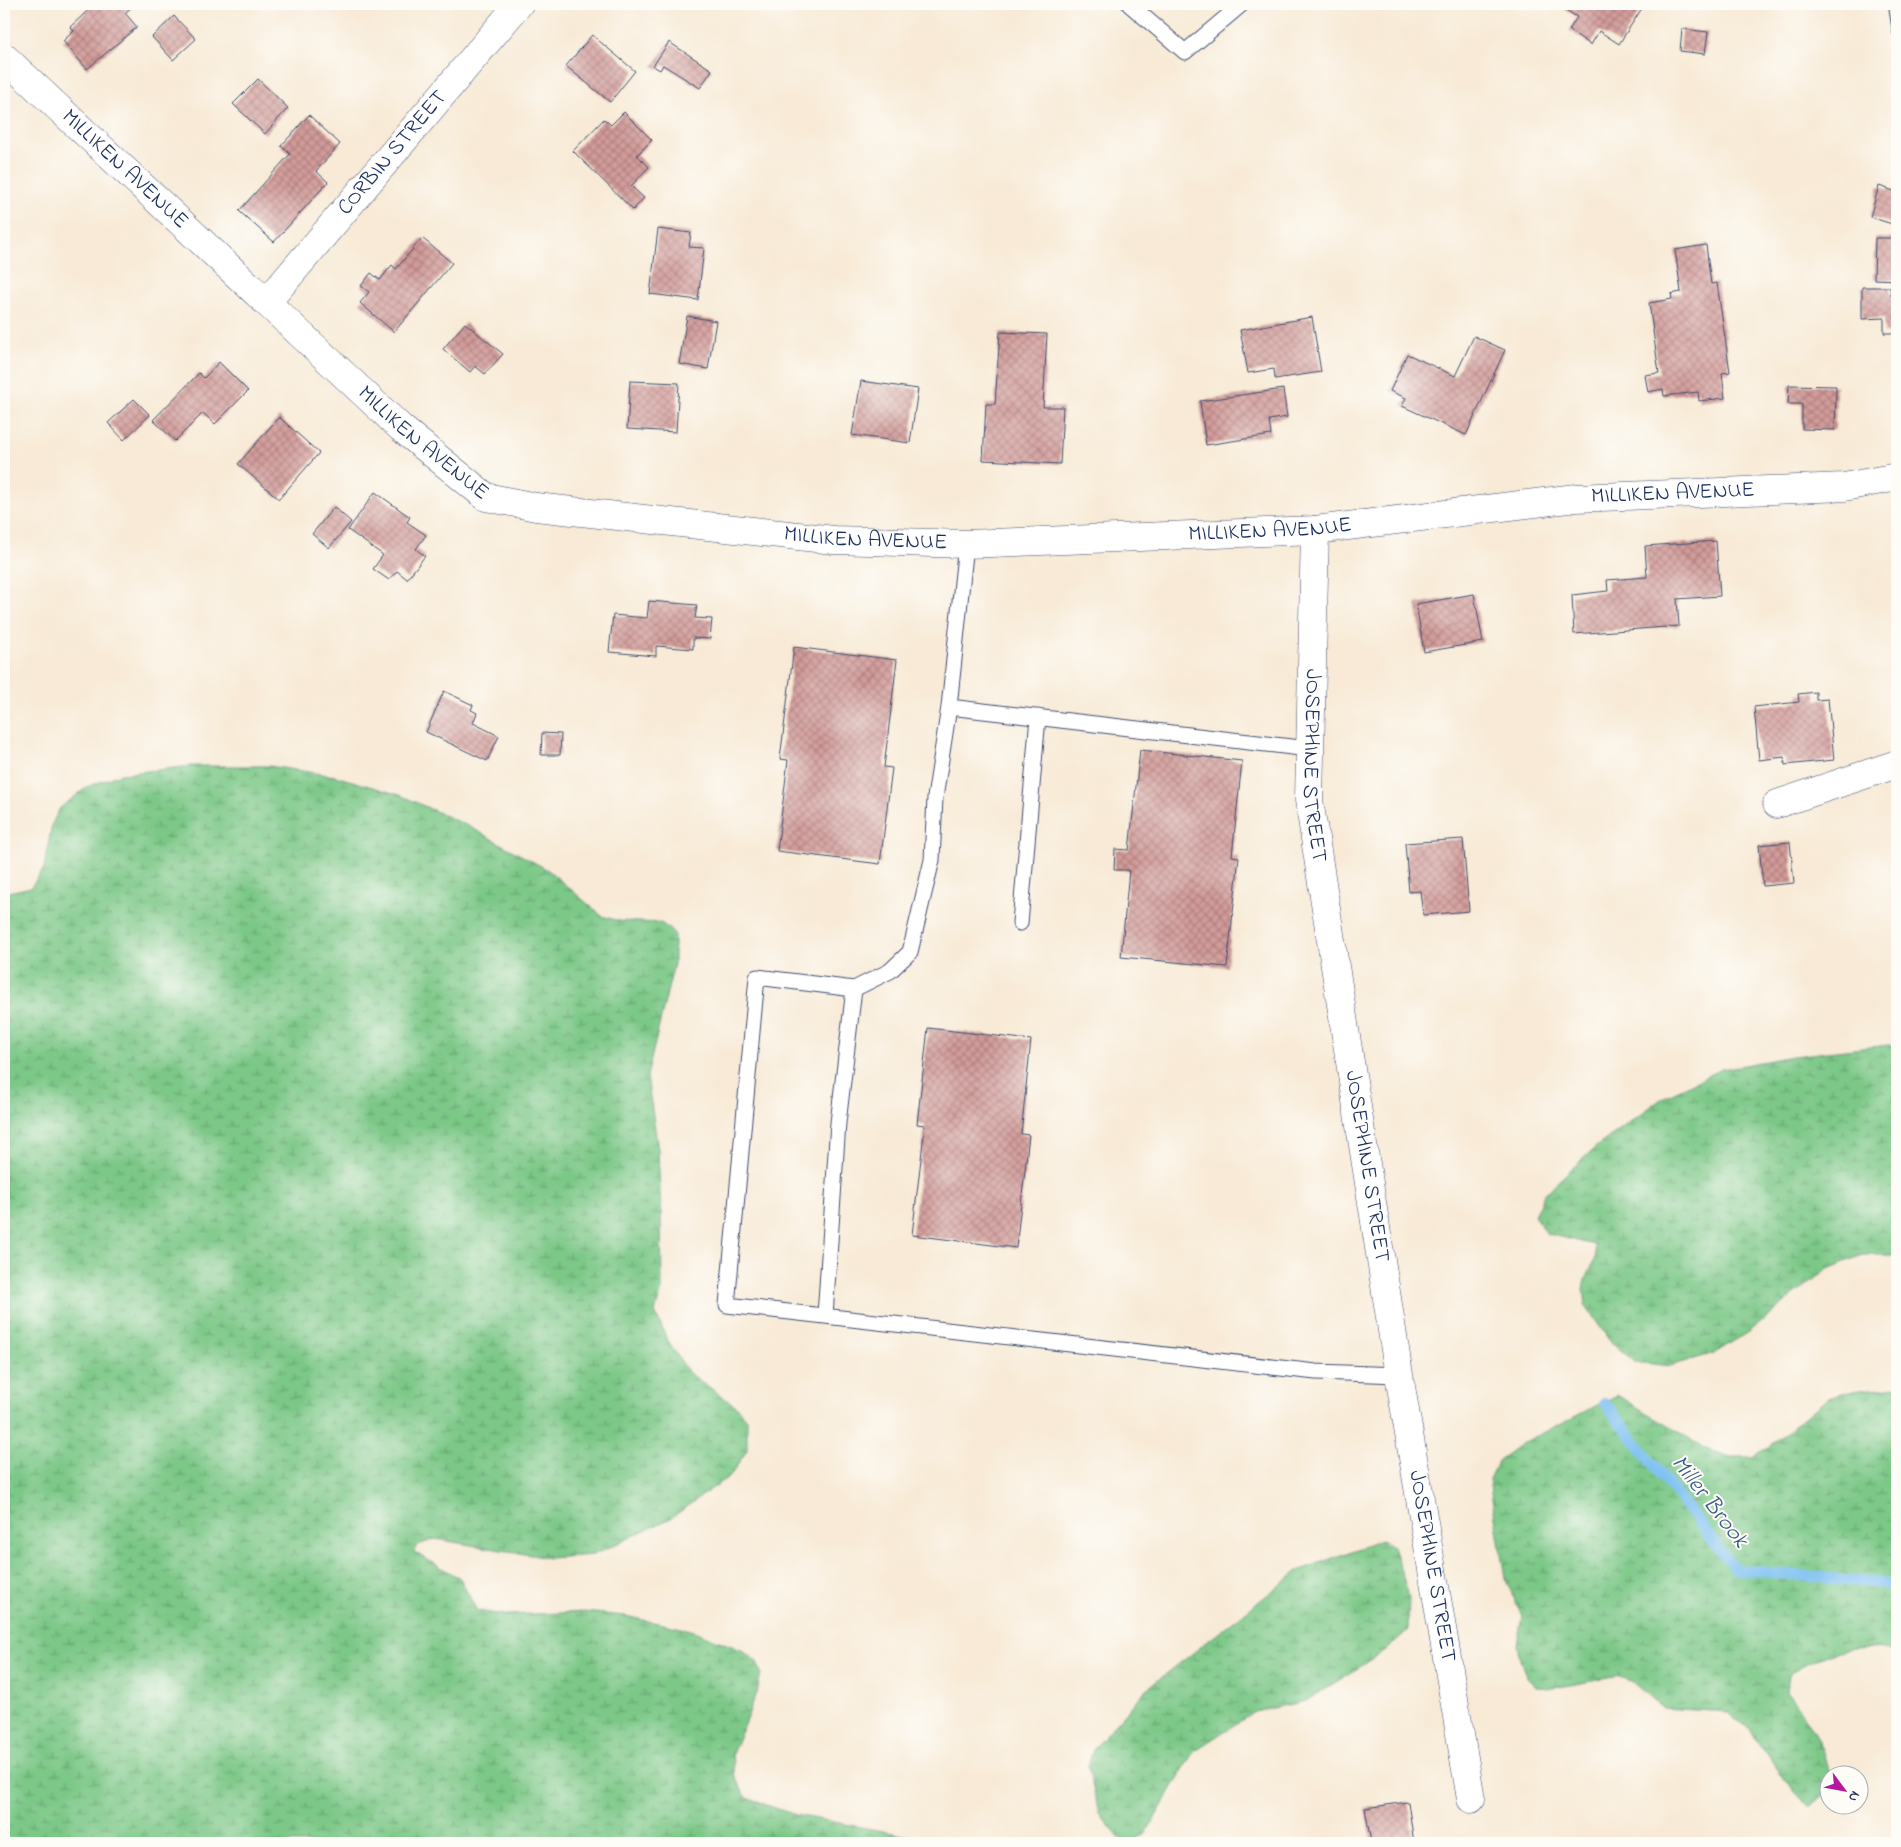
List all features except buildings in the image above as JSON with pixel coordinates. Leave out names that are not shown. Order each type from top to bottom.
[{"type":"street","name":"CORBIN STREET","points":[[267,302],[519,4]]},
{"type":"street","name":"MILLIKEN AVENUE","points":[[4,57],[401,428],[486,496],[536,507],[834,540],[966,544],[1315,530],[1576,498],[1844,488],[1897,478]]},
{"type":"street","name":"JOSEPHINE STREET","points":[[1315,530],[1309,800],[1399,1375],[1472,1799]]},
{"type":"street","points":[[1777,804],[1897,764]]},
{"type":"lane","points":[[1129,4],[1185,52],[1242,4]]},
{"type":"lane","points":[[966,544],[949,707],[935,798],[932,860],[910,952],[890,971],[854,989],[757,977],[727,1305],[1316,1372],[1399,1375]]},
{"type":"lane","points":[[949,707],[1309,749]]},
{"type":"lane","points":[[1020,923],[1038,717]]},
{"type":"lane","points":[[825,1316],[838,1123],[854,989]]},
{"type":"green space","points":[[191,766],[269,766],[335,776],[400,795],[470,827],[548,870],[602,916],[619,921],[661,923],[674,933],[674,964],[647,1076],[658,1149],[661,1212],[662,1290],[655,1312],[668,1342],[689,1373],[736,1406],[747,1419],[747,1450],[731,1475],[671,1518],[593,1555],[549,1558],[435,1539],[418,1545],[414,1552],[460,1578],[477,1611],[505,1615],[585,1612],[625,1616],[691,1630],[742,1650],[757,1662],[761,1673],[757,1693],[732,1754],[735,1777],[746,1798],[796,1815],[939,1843],[4,1843],[4,893],[31,887],[44,868],[52,824],[60,808],[87,787],[121,774]]},
{"type":"green space","points":[[1897,1044],[1897,1255],[1862,1255],[1826,1270],[1748,1332],[1715,1353],[1670,1366],[1635,1362],[1609,1340],[1585,1305],[1583,1288],[1596,1255],[1595,1245],[1547,1234],[1534,1215],[1545,1193],[1597,1146],[1664,1097],[1722,1069],[1793,1056]]},
{"type":"green space","points":[[1897,1386],[1897,1652],[1868,1647],[1854,1648],[1815,1660],[1789,1674],[1787,1693],[1814,1731],[1828,1764],[1818,1764],[1818,1801],[1811,1807],[1793,1791],[1750,1730],[1729,1712],[1663,1708],[1632,1681],[1620,1676],[1554,1688],[1536,1687],[1527,1678],[1517,1645],[1522,1616],[1505,1578],[1489,1480],[1498,1461],[1521,1444],[1617,1395],[1707,1449],[1731,1457],[1751,1457],[1769,1447],[1828,1398],[1853,1391]]},
{"type":"green space","points":[[1381,1540],[1393,1546],[1409,1596],[1408,1630],[1385,1651],[1306,1701],[1254,1712],[1194,1751],[1145,1835],[1130,1841],[1120,1839],[1099,1813],[1088,1767],[1093,1749],[1148,1688],[1298,1571]]},
{"type":"waterway","name":"Miller Brook","points":[[1605,1403],[1735,1569],[1897,1585]]}]
